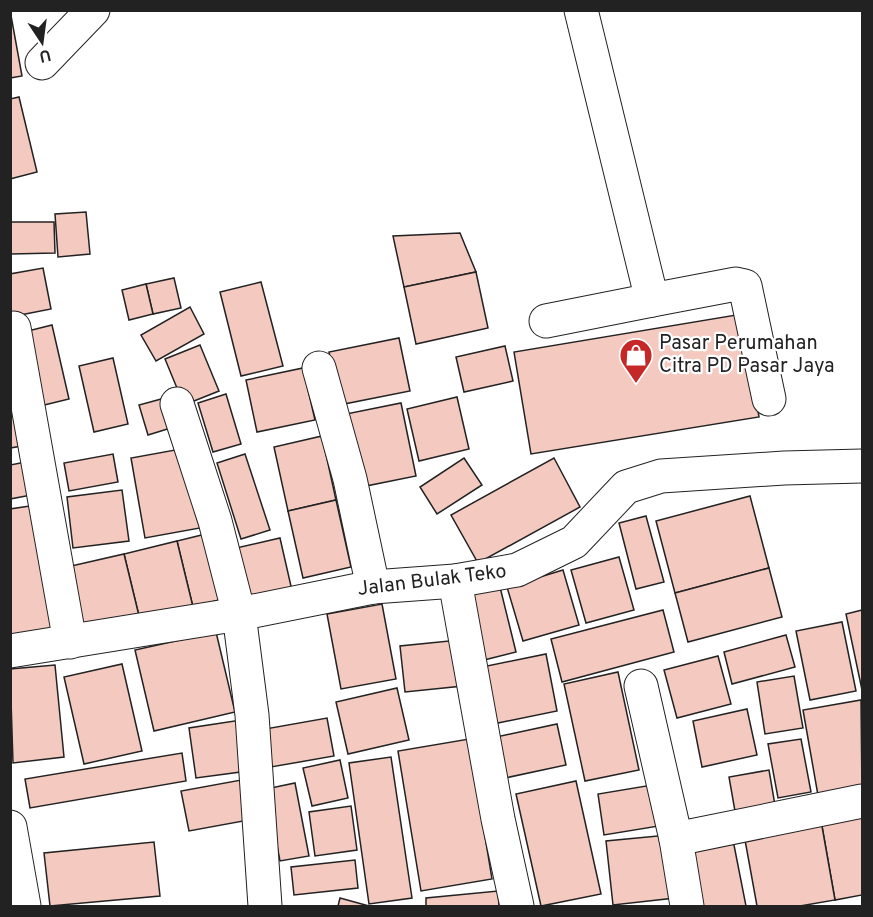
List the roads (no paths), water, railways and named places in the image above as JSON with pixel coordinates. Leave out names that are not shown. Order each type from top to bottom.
[{"type":"street","points":[[42,63],[93,10]]},
{"type":"street","points":[[581,10],[652,300]]},
{"type":"street","points":[[546,321],[736,284],[744,286],[770,399]]},
{"type":"street","points":[[14,328],[70,642]]},
{"type":"street","points":[[319,368],[350,480],[373,587]]},
{"type":"street","points":[[177,404],[215,521],[239,614],[252,715],[265,906]]},
{"type":"street","name":"Jalan Bulak Teko","points":[[10,651],[239,614],[373,587],[454,580],[517,570],[574,542],[626,487],[661,476],[784,468],[862,466]]},
{"type":"street","points":[[454,580],[498,819],[517,906]]},
{"type":"street","points":[[640,686],[676,839],[687,906]]},
{"type":"street","points":[[676,839],[862,801]]},
{"type":"street","points":[[10,827],[24,906]]},
{"type":"place","name":"Pasar Perumahan Citra PD Pasar Jaya","points":[[636,384]]}]
